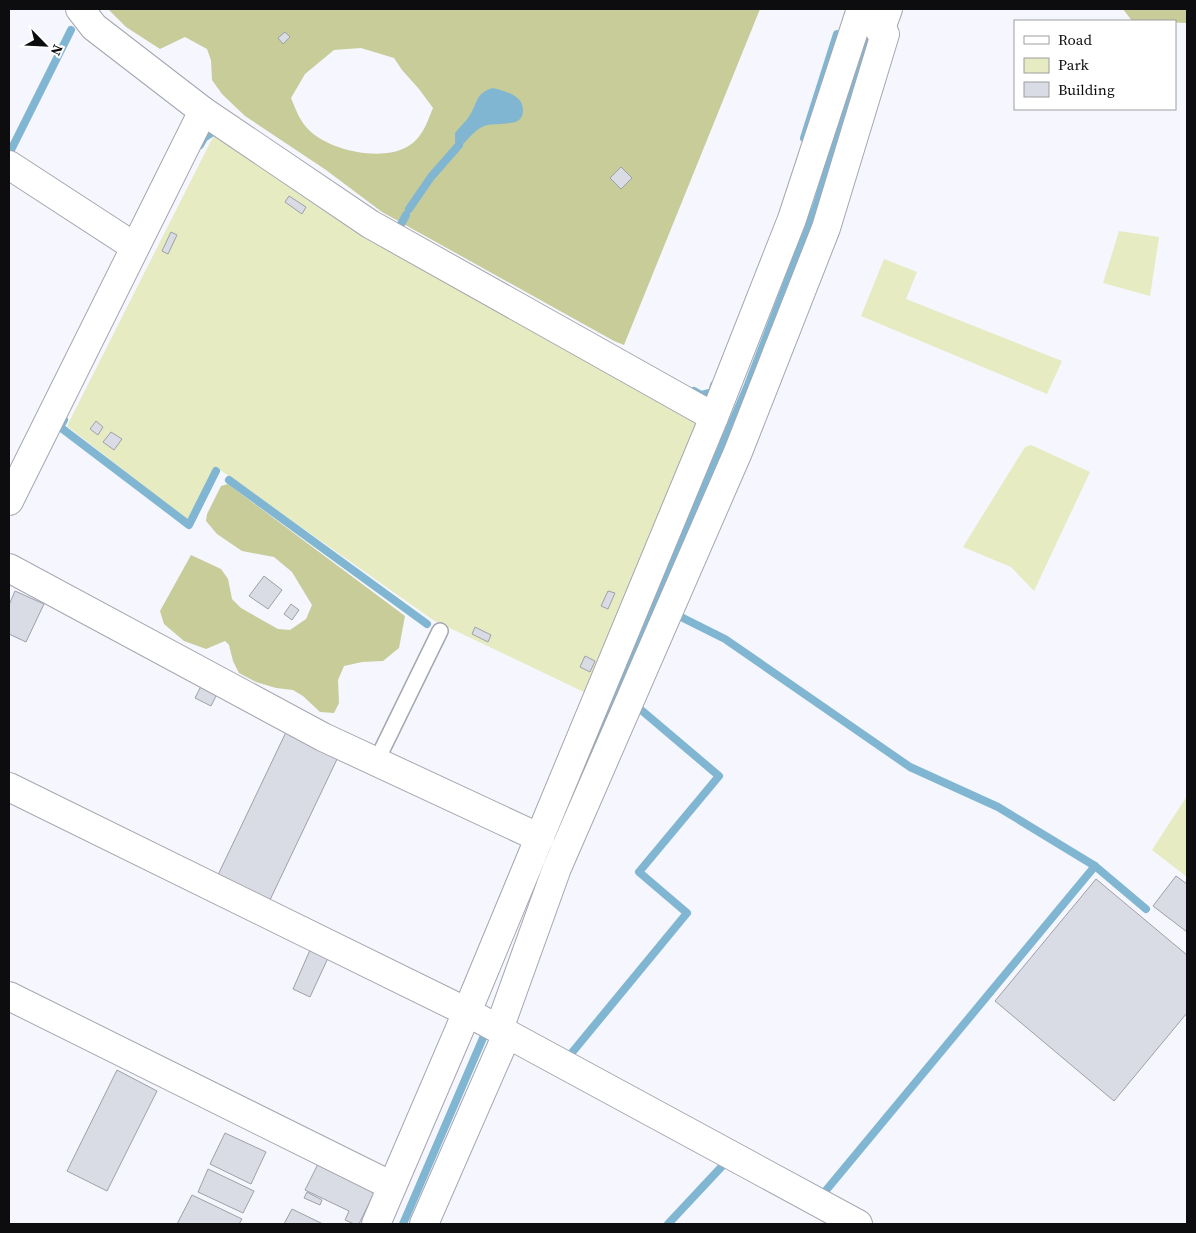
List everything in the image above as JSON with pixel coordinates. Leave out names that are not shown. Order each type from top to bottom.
[{"type":"street","points":[[80,9],[94,27],[203,111],[370,224],[714,417]]},
{"type":"street","points":[[376,1224],[540,838],[714,417],[792,219],[877,24]]},
{"type":"street","points":[[424,1224],[503,1031],[557,868],[738,452],[822,238],[877,24]]},
{"type":"street","points":[[9,501],[203,111]]},
{"type":"street","points":[[9,165],[135,247]]},
{"type":"street","points":[[9,568],[323,737],[540,838]]},
{"type":"street","points":[[9,787],[467,1012],[858,1224]]},
{"type":"street","points":[[9,996],[392,1186]]},
{"type":"lane","points":[[376,762],[440,630]]},
{"type":"green space","points":[[108,9],[760,9],[624,345],[382,212],[326,170],[245,116],[222,94],[212,80],[211,60],[207,49],[185,37],[160,49],[126,27]],"holes":[[[361,48],[394,58],[433,108],[423,130],[414,142],[404,149],[391,153],[361,153],[332,145],[310,131],[304,124],[291,98],[305,74],[334,50]]]},
{"type":"green space","points":[[1123,9],[1187,9],[1187,23],[1176,23],[1176,20],[1131,20]]},
{"type":"green space","points":[[215,133],[700,422],[588,694],[433,620],[216,467],[189,521],[67,426]]},
{"type":"green space","points":[[1119,231],[1159,237],[1150,296],[1103,283]]},
{"type":"green space","points":[[884,259],[917,272],[906,299],[1062,361],[1047,394],[861,316]]},
{"type":"green space","points":[[1031,445],[1090,472],[1034,591],[1011,567],[963,547],[1025,447]]},
{"type":"green space","points":[[228,484],[405,616],[399,648],[383,661],[362,662],[344,666],[338,680],[339,703],[334,713],[320,712],[303,696],[293,690],[276,688],[256,682],[239,673],[233,661],[229,645],[225,641],[206,649],[184,641],[164,624],[160,611],[191,555],[221,569],[228,579],[232,599],[241,608],[278,629],[290,630],[306,619],[312,605],[292,572],[274,557],[242,551],[217,534],[206,521],[207,514],[221,486]]},
{"type":"green space","points":[[1187,796],[1187,877],[1152,850]]},
{"type":"water","points":[[493,88],[512,94],[520,101],[523,110],[521,118],[513,123],[492,124],[481,127],[463,144],[459,145],[455,142],[455,133],[468,118],[479,96]]},
{"type":"building","points":[[285,32],[290,37],[283,44],[278,38]]},
{"type":"building","points":[[621,167],[632,178],[621,189],[610,178]]},
{"type":"building","points":[[289,196],[306,207],[302,214],[285,202]]},
{"type":"building","points":[[171,232],[177,235],[168,254],[162,251]]},
{"type":"building","points":[[96,421],[103,427],[98,435],[90,429]]},
{"type":"building","points":[[111,432],[122,439],[114,450],[103,442]]},
{"type":"building","points":[[264,576],[282,590],[268,609],[249,596]]},
{"type":"building","points":[[15,591],[44,604],[26,642],[9,634],[9,605]]},
{"type":"building","points":[[608,591],[615,593],[608,609],[601,606]]},
{"type":"building","points":[[291,604],[299,610],[292,620],[284,614]]},
{"type":"building","points":[[475,627],[491,635],[488,642],[472,634]]},
{"type":"building","points":[[585,656],[595,661],[590,672],[580,667]]},
{"type":"building","points":[[201,686],[217,694],[211,706],[195,698]]},
{"type":"building","points":[[287,730],[339,755],[269,902],[217,877]]},
{"type":"building","points":[[1176,876],[1187,884],[1187,932],[1153,906]]},
{"type":"building","points":[[1096,879],[1187,955],[1187,1013],[1114,1101],[995,1001]]},
{"type":"building","points":[[310,950],[328,958],[310,997],[293,989]]},
{"type":"building","points":[[117,1070],[157,1091],[107,1191],[67,1171]]},
{"type":"building","points":[[225,1133],[266,1152],[251,1184],[210,1164]]},
{"type":"building","points":[[318,1164],[375,1191],[359,1224],[345,1220],[349,1211],[305,1190]]},
{"type":"building","points":[[208,1169],[254,1191],[243,1213],[198,1192]]},
{"type":"building","points":[[307,1192],[322,1200],[320,1205],[304,1198]]},
{"type":"building","points":[[192,1195],[242,1219],[239,1224],[177,1224]]},
{"type":"building","points":[[292,1209],[323,1224],[284,1224]]},
{"type":"waterway","points":[[9,148],[11,150],[71,30]]},
{"type":"waterway","points":[[586,767],[748,385],[817,204],[868,33]]},
{"type":"waterway","points":[[804,138],[837,34]]},
{"type":"waterway","points":[[200,145],[204,138],[210,134]]},
{"type":"waterway","points":[[409,209],[431,177],[459,145]]},
{"type":"waterway","points":[[399,228],[406,215]]},
{"type":"waterway","points":[[694,391],[701,395],[712,392],[714,385]]},
{"type":"waterway","points":[[64,420],[60,427],[189,525],[216,471]]},
{"type":"waterway","points":[[229,480],[427,624]]},
{"type":"waterway","points":[[679,616],[725,639],[910,767],[998,807],[1095,866],[1146,909]]},
{"type":"waterway","points":[[570,1055],[687,913],[639,872],[719,776],[640,709]]},
{"type":"waterway","points":[[823,1194],[1095,866]]},
{"type":"waterway","points":[[403,1224],[486,1031]]},
{"type":"waterway","points":[[668,1224],[726,1162]]}]
